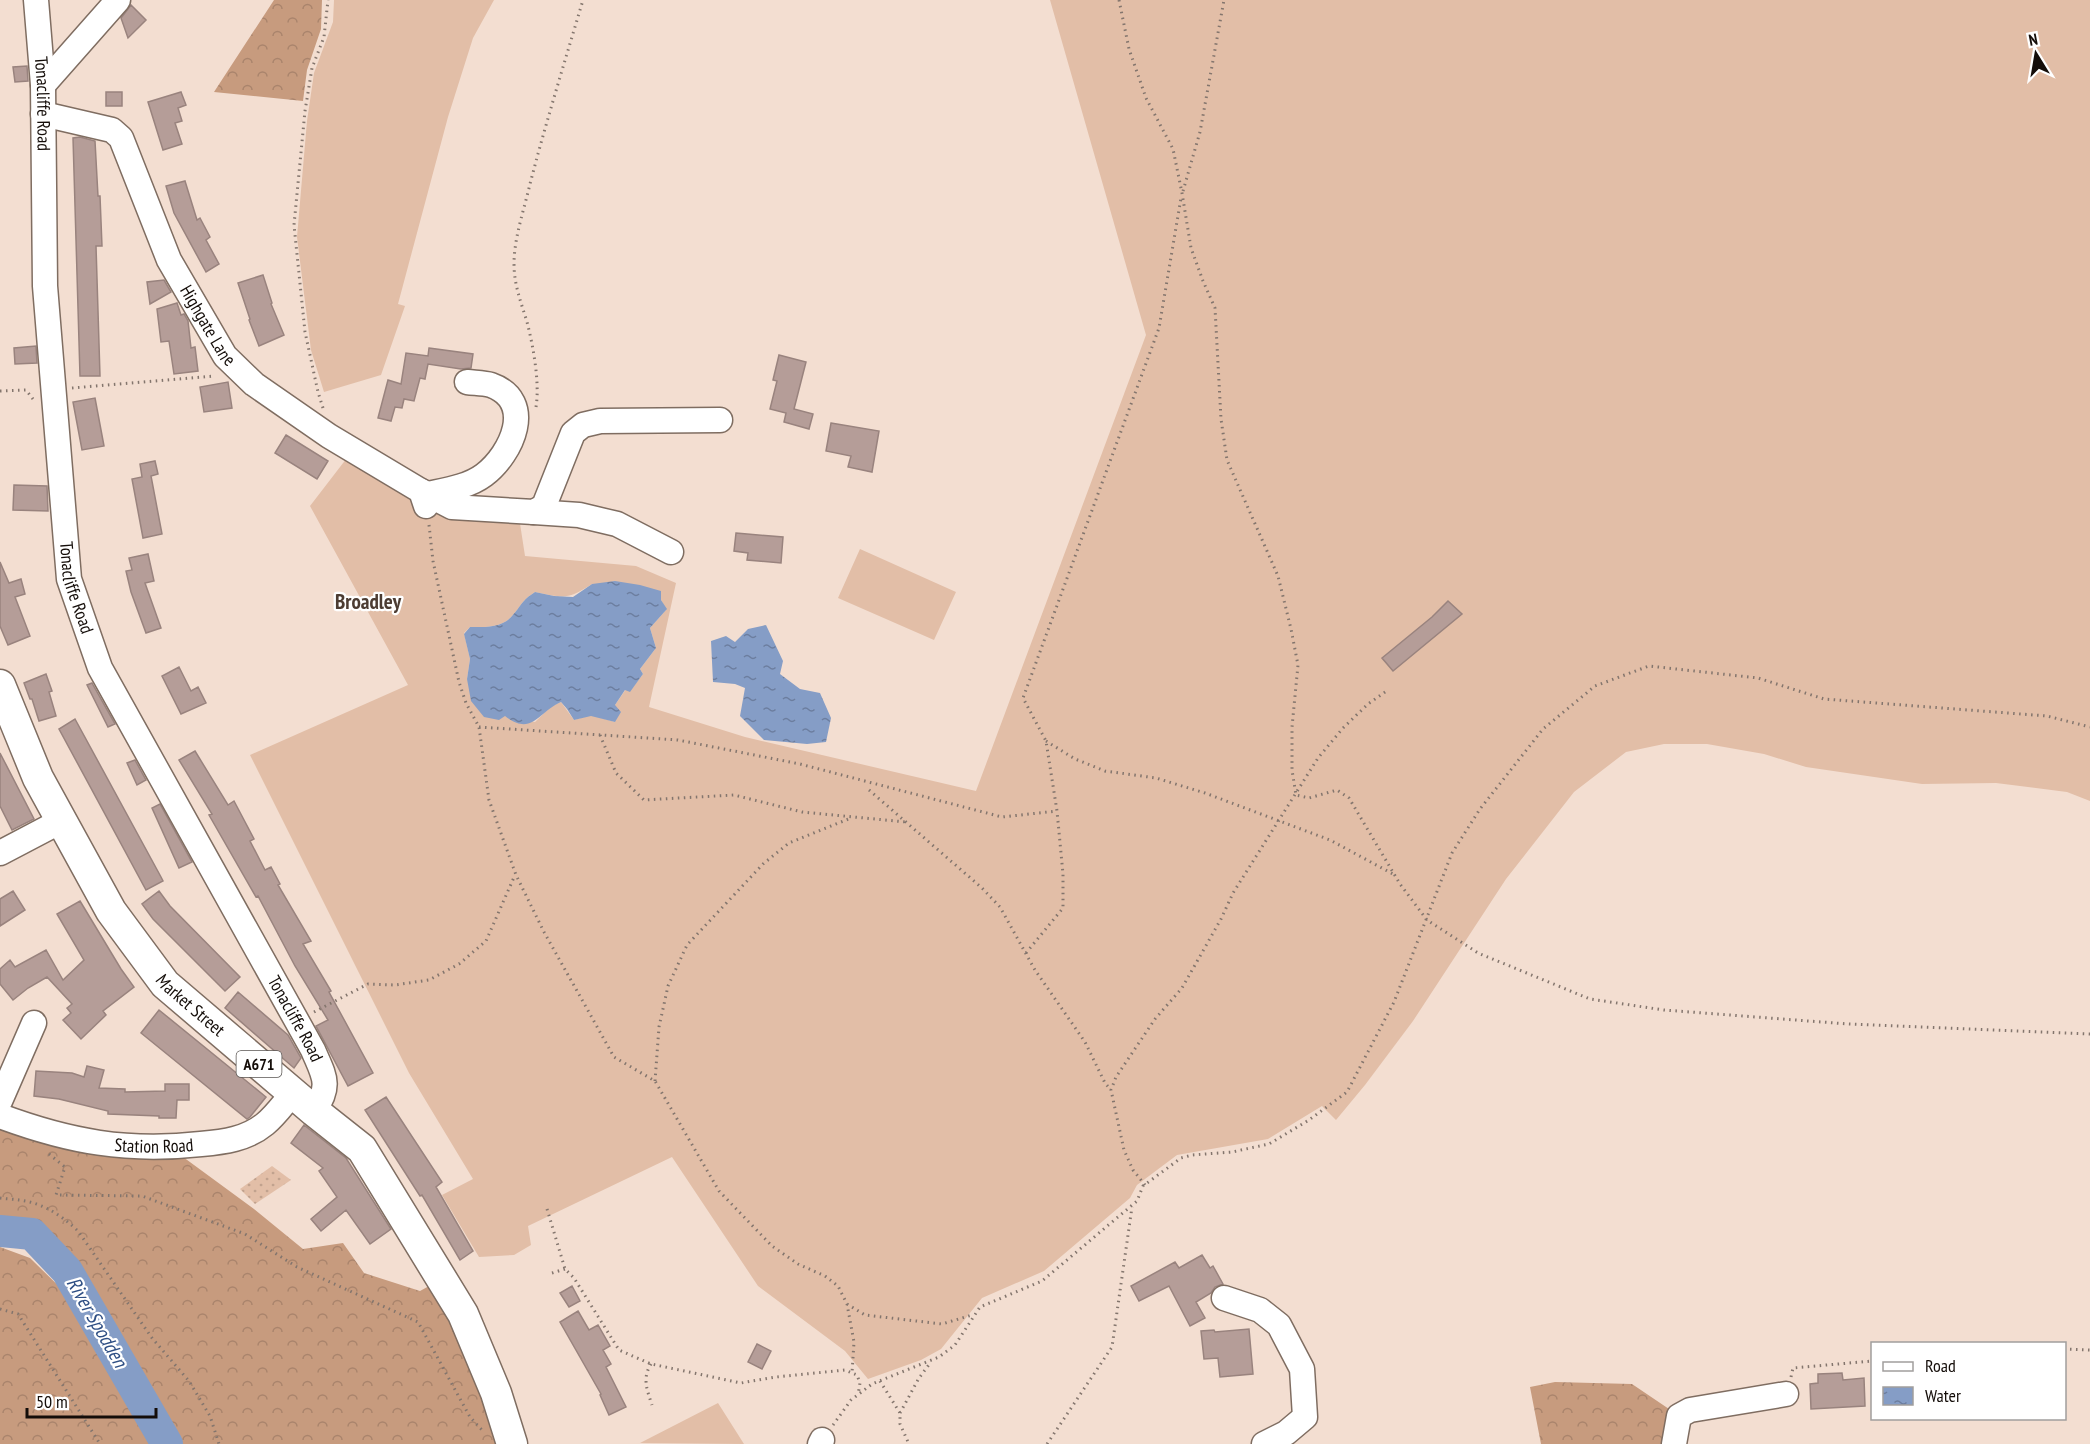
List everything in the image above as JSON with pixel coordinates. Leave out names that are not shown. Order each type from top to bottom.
[{"type":"main road","name":"Market Street","points":[[0,685],[38,778],[61,821],[111,911],[165,984],[362,1149],[463,1314],[496,1393],[512,1444]]},
{"type":"street","name":"Tonacliffe Road","points":[[36,0],[43,85],[45,286],[69,579],[100,668],[297,1021],[326,1079],[325,1092],[304,1102]]},
{"type":"street","points":[[43,85],[118,0]]},
{"type":"street","name":"Highgate Lane","points":[[43,114],[112,130],[121,138],[170,260],[225,356],[254,384],[329,436],[425,497],[452,507],[579,515],[617,524],[671,552]]},
{"type":"street","points":[[425,497],[458,487],[485,475],[498,463],[517,425],[514,405],[505,394],[490,385],[468,382]]},
{"type":"street","points":[[534,512],[544,506],[573,433],[583,425],[600,421],[720,420]]},
{"type":"street","points":[[0,853],[61,821]]},
{"type":"street","points":[[0,1101],[34,1023]]},
{"type":"street","name":"Station Road","points":[[0,1116],[78,1141],[166,1148],[233,1140],[265,1125],[304,1102]]},
{"type":"street","points":[[1224,1298],[1260,1310],[1279,1325],[1302,1369],[1305,1417],[1286,1433],[1264,1444]]},
{"type":"street","points":[[1674,1444],[1679,1416],[1690,1410],[1786,1394]]},
{"type":"path","points":[[328,0],[324,37],[312,69],[294,225],[304,332],[318,392],[330,425],[329,436]]},
{"type":"path","points":[[536,408],[538,397],[533,353],[527,323],[516,290],[514,263],[519,229],[544,127],[583,0]]},
{"type":"path","points":[[1119,0],[1129,49],[1146,98],[1173,149],[1191,248],[1215,308],[1221,419],[1227,460],[1278,576],[1298,665],[1292,727],[1292,770],[1296,795]]},
{"type":"path","points":[[1026,953],[1063,908],[1056,810],[1046,741],[1023,698],[1159,328],[1182,193],[1200,132],[1224,0]]},
{"type":"path","points":[[0,391],[26,390],[44,412],[53,400],[242,373]]},
{"type":"path","points":[[425,497],[433,561],[459,682],[466,703],[479,727],[489,800],[516,874],[544,932],[614,1057],[655,1081],[719,1191],[772,1246],[798,1264],[825,1276],[838,1286],[847,1304],[854,1342],[852,1373]]},
{"type":"path","points":[[821,1442],[851,1400],[872,1384],[932,1360],[955,1345],[980,1307],[1042,1281],[1137,1201],[1145,1185],[1181,1158],[1232,1152],[1269,1144],[1347,1092],[1394,1002],[1452,853],[1480,809],[1543,729],[1595,686],[1649,666],[1758,678],[1824,699],[2047,716],[2090,727]]},
{"type":"path","points":[[1145,1185],[1133,1170],[1124,1150],[1112,1090],[1116,1077],[1155,1019],[1182,988],[1233,893],[1318,758],[1368,704],[1388,690]]},
{"type":"path","points":[[479,727],[678,740],[800,764],[1002,817],[1056,810]]},
{"type":"path","points":[[600,735],[616,773],[644,800],[735,795],[801,812],[906,822]]},
{"type":"path","points":[[1046,741],[1075,759],[1105,771],[1156,778],[1205,793],[1330,840],[1395,874]]},
{"type":"path","points":[[869,790],[982,888],[1000,907],[1035,970],[1085,1042],[1105,1083],[1112,1090]]},
{"type":"path","points":[[1296,795],[1309,798],[1336,790],[1349,798],[1395,874],[1427,920],[1478,953],[1590,999],[1664,1010],[1848,1024],[2090,1034]]},
{"type":"path","points":[[655,1081],[660,1027],[668,986],[687,945],[763,864],[789,843],[851,818]]},
{"type":"path","points":[[297,1021],[368,984],[395,985],[429,980],[459,964],[486,941],[516,874]]},
{"type":"path","points":[[47,1153],[65,1167],[56,1195],[142,1196],[245,1234],[297,1267],[418,1322],[470,1417],[483,1430]]},
{"type":"path","points":[[0,1198],[19,1200],[49,1208],[78,1230],[152,1338],[189,1381],[210,1416],[219,1444]]},
{"type":"path","points":[[1047,1444],[1112,1347],[1132,1205]]},
{"type":"path","points":[[547,1209],[565,1269],[574,1278],[620,1350],[651,1364],[741,1383],[845,1370],[857,1375],[860,1383],[858,1395]]},
{"type":"path","points":[[552,1273],[565,1269]]},
{"type":"path","points":[[847,1304],[865,1315],[942,1324],[974,1315]]},
{"type":"path","points":[[0,1309],[18,1314],[100,1444]]},
{"type":"path","points":[[2066,1349],[2090,1350]]},
{"type":"path","points":[[909,1444],[900,1424],[900,1413],[919,1378],[932,1360]]},
{"type":"path","points":[[1786,1394],[1794,1368],[1871,1361]]},
{"type":"path","points":[[651,1364],[645,1372],[646,1388],[652,1405]]},
{"type":"path","points":[[880,1381],[900,1413]]},
{"type":"shaded area","points":[[334,0],[494,0],[473,38],[448,117],[398,304],[405,306],[381,375],[324,392],[311,350],[297,237],[307,121],[314,73],[333,22]]},
{"type":"shaded area","points":[[1050,0],[2090,0],[2090,801],[2067,792],[1996,783],[1922,784],[1806,767],[1764,754],[1707,744],[1664,744],[1626,752],[1574,792],[1506,879],[1413,1021],[1336,1120],[1322,1106],[1268,1139],[1177,1155],[1137,1185],[1130,1198],[1044,1271],[982,1298],[941,1349],[921,1360],[868,1379],[845,1351],[758,1286],[672,1157],[528,1226],[531,1245],[514,1255],[479,1257],[442,1195],[473,1179],[409,1073],[250,755],[408,685],[310,506],[350,454],[519,517],[525,556],[636,566],[676,583],[649,707],[745,737],[976,791],[1146,335]],"holes":[[[592,584],[661,592],[661,600],[666,610],[650,628],[656,648],[640,669],[643,674],[630,691],[626,689],[615,705],[615,722],[591,715],[574,720],[561,702],[550,707],[535,722],[505,716],[467,679],[470,659],[464,633],[470,627],[503,623],[535,592],[565,596],[577,593]]]},
{"type":"shaded area","points":[[860,549],[956,592],[934,640],[838,598]]},
{"type":"shaded area","points":[[272,1166],[291,1180],[255,1204],[240,1189]]},
{"type":"shaded area","points":[[718,1403],[744,1444],[640,1443]]},
{"type":"green space","points":[[274,0],[322,0],[321,29],[307,70],[303,101],[214,92]]},
{"type":"green space","points":[[0,1122],[179,1154],[254,1209],[303,1249],[343,1243],[364,1273],[420,1291],[440,1280],[507,1444],[174,1444],[75,1269],[34,1229],[0,1226]]},
{"type":"green space","points":[[0,1247],[30,1258],[74,1301],[155,1444],[0,1444]]},
{"type":"green space","points":[[1555,1382],[1632,1384],[1669,1409],[1667,1444],[1541,1444],[1530,1387]]},
{"type":"water","points":[[615,581],[661,591],[661,600],[667,609],[650,628],[656,648],[640,669],[643,674],[630,692],[625,690],[615,705],[621,712],[615,722],[591,716],[574,720],[561,702],[529,723],[514,722],[505,716],[499,720],[484,717],[471,701],[467,679],[470,659],[464,634],[470,627],[503,623],[535,592],[573,597],[592,584]]},
{"type":"water","points":[[766,625],[783,661],[780,674],[800,689],[820,693],[831,718],[826,742],[807,744],[764,740],[740,716],[745,688],[735,684],[713,682],[711,641],[726,636],[735,642],[748,629]]},
{"type":"building","points":[[131,5],[146,20],[128,38],[121,18]]},
{"type":"building","points":[[27,66],[28,81],[15,82],[13,67]]},
{"type":"building","points":[[106,92],[122,92],[122,106],[106,106]]},
{"type":"building","points":[[181,92],[186,105],[178,108],[182,121],[175,123],[182,144],[163,150],[148,102]]},
{"type":"building","points":[[80,137],[95,141],[98,196],[100,196],[102,246],[96,246],[100,376],[80,376],[73,138]]},
{"type":"building","points":[[185,181],[197,220],[200,218],[210,237],[206,240],[219,264],[206,272],[174,213],[166,186]]},
{"type":"building","points":[[263,275],[271,304],[284,335],[259,346],[238,283]]},
{"type":"building","points":[[164,280],[171,292],[150,304],[147,282]]},
{"type":"building","points":[[177,303],[181,315],[184,314],[188,321],[191,348],[195,347],[198,371],[174,374],[169,341],[161,342],[157,309]]},
{"type":"building","points":[[36,346],[37,363],[15,364],[14,348]]},
{"type":"building","points":[[429,348],[473,354],[471,368],[461,369],[428,364],[425,379],[420,378],[414,401],[404,399],[402,408],[395,407],[391,421],[378,418],[388,380],[401,384],[406,353],[428,356]]},
{"type":"building","points":[[779,355],[806,362],[794,409],[813,414],[809,429],[784,422],[786,413],[770,409],[777,381],[773,380]]},
{"type":"building","points":[[228,382],[232,408],[204,412],[200,387]]},
{"type":"building","points":[[95,398],[104,446],[82,450],[73,402]]},
{"type":"building","points":[[831,423],[879,431],[872,472],[848,467],[851,456],[826,451]]},
{"type":"building","points":[[286,435],[328,461],[317,479],[275,453]]},
{"type":"building","points":[[155,461],[158,474],[151,476],[162,534],[143,538],[132,479],[142,477],[140,464]]},
{"type":"building","points":[[14,485],[47,486],[48,511],[13,510]]},
{"type":"building","points":[[736,533],[783,537],[781,563],[747,560],[748,553],[734,551]]},
{"type":"building","points":[[148,554],[154,581],[145,583],[161,628],[146,633],[126,571],[132,570],[129,558]]},
{"type":"building","points":[[0,562],[9,583],[21,579],[25,594],[15,597],[30,636],[8,645],[0,626]]},
{"type":"building","points":[[1448,601],[1462,614],[1393,671],[1382,658]]},
{"type":"building","points":[[179,667],[191,691],[198,687],[206,703],[181,714],[162,676]]},
{"type":"building","points":[[46,674],[52,691],[49,692],[56,716],[39,721],[24,683]]},
{"type":"building","points":[[92,683],[115,724],[108,727],[87,685]]},
{"type":"building","points":[[75,719],[163,881],[146,890],[59,729]]},
{"type":"building","points":[[195,751],[228,805],[234,801],[254,839],[250,841],[265,870],[271,867],[280,884],[278,885],[311,941],[303,944],[331,991],[329,992],[373,1073],[348,1086],[316,1026],[328,1020],[179,760]]},
{"type":"building","points":[[0,753],[34,819],[12,830],[0,806]]},
{"type":"building","points":[[135,760],[146,780],[137,785],[127,763]]},
{"type":"building","points":[[160,804],[192,862],[179,868],[152,808]]},
{"type":"building","points":[[13,891],[25,910],[0,926],[0,899]]},
{"type":"building","points":[[159,891],[170,906],[240,977],[225,991],[153,919],[142,904]]},
{"type":"building","points":[[80,901],[134,987],[103,1011],[106,1015],[81,1039],[63,1020],[71,1013],[67,1008],[72,1004],[47,977],[13,1000],[0,984],[0,969],[10,960],[15,967],[46,950],[63,980],[84,960],[57,914]]},
{"type":"building","points":[[238,992],[288,1035],[301,1058],[294,1068],[225,1008]]},
{"type":"building","points":[[159,1010],[266,1097],[250,1117],[247,1119],[141,1033]]},
{"type":"building","points":[[87,1066],[104,1070],[99,1088],[125,1089],[125,1092],[165,1091],[165,1084],[189,1084],[189,1100],[177,1100],[176,1118],[159,1118],[159,1116],[108,1114],[108,1111],[59,1099],[34,1096],[36,1071],[72,1073],[84,1077]]},
{"type":"building","points":[[386,1097],[442,1182],[436,1187],[473,1251],[460,1260],[422,1195],[420,1196],[365,1110]]},
{"type":"building","points":[[304,1125],[346,1158],[391,1229],[370,1244],[346,1210],[321,1231],[311,1219],[337,1197],[319,1171],[323,1168],[291,1143]]},
{"type":"building","points":[[1202,1255],[1210,1268],[1213,1266],[1223,1284],[1215,1287],[1211,1293],[1196,1302],[1205,1318],[1190,1326],[1169,1286],[1139,1301],[1131,1286],[1175,1262],[1179,1268]]},
{"type":"building","points":[[572,1286],[580,1301],[569,1307],[560,1293]]},
{"type":"building","points":[[578,1311],[589,1330],[598,1325],[610,1346],[603,1350],[611,1364],[606,1367],[626,1407],[609,1415],[601,1394],[560,1322]]},
{"type":"building","points":[[1249,1329],[1253,1374],[1220,1377],[1218,1358],[1204,1359],[1201,1331]]},
{"type":"building","points":[[757,1344],[771,1351],[762,1369],[748,1362]]},
{"type":"building","points":[[1842,1373],[1843,1380],[1864,1378],[1865,1406],[1811,1409],[1810,1384],[1818,1383],[1818,1374]]},
{"type":"waterway","name":"River Spodden","points":[[0,1231],[32,1234],[67,1271],[167,1444]]},
{"type":"district","name":"Broadley","points":[[368,602]]}]
